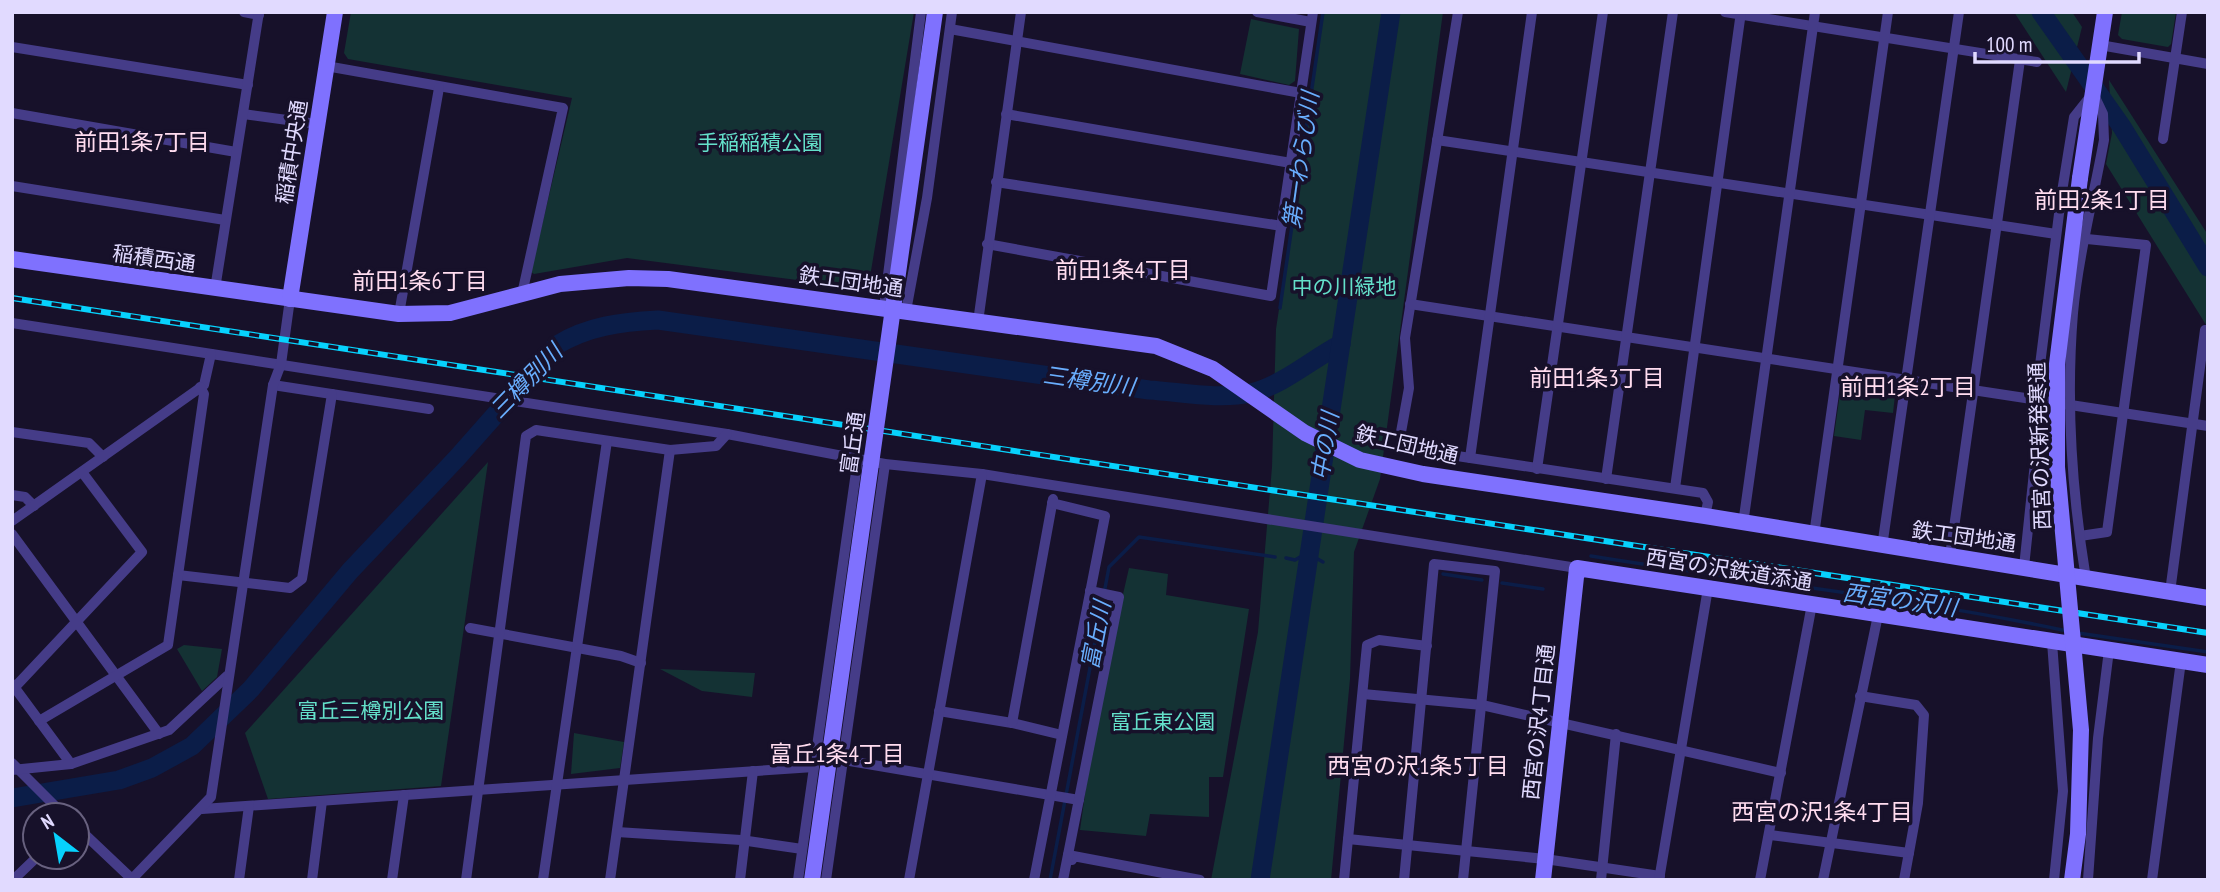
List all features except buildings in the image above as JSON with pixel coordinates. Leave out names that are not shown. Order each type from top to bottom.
[{"type":"street","points":[[215,289],[259,13],[244,12]]},
{"type":"street","name":"稲積中央通","points":[[290,299],[335,12]]},
{"type":"street","points":[[884,306],[921,12]]},
{"type":"street","name":"富丘通","points":[[811,880],[935,12]]},
{"type":"street","points":[[906,311],[927,198],[952,12]]},
{"type":"street","points":[[978,322],[1021,12]]},
{"type":"street","points":[[987,244],[1271,296],[1312,17],[1257,12]]},
{"type":"street","points":[[1458,12],[1405,338],[1409,388],[1401,432],[1404,448],[1703,493],[1708,502],[1705,516]]},
{"type":"street","points":[[1470,458],[1532,12]]},
{"type":"street","points":[[1538,469],[1603,12]]},
{"type":"street","points":[[1606,479],[1673,12]]},
{"type":"street","points":[[1725,12],[2037,62]]},
{"type":"street","points":[[1743,524],[1815,12]]},
{"type":"street","points":[[1814,536],[1888,12]]},
{"type":"street","points":[[1882,547],[1959,12]]},
{"type":"street","name":"西宮の沢新発寒通","points":[[2072,880],[2078,834],[2081,730],[2057,467],[2057,364],[2105,12]]},
{"type":"street","points":[[2163,139],[2182,12]]},
{"type":"street","points":[[1675,488],[1740,13]]},
{"type":"street","points":[[950,29],[1301,93]]},
{"type":"street","points":[[2100,45],[2208,64]]},
{"type":"street","points":[[12,47],[248,85]]},
{"type":"street","points":[[1950,556],[2020,60]]},
{"type":"street","points":[[326,66],[563,108],[523,279],[522,294]]},
{"type":"street","points":[[399,314],[439,88]]},
{"type":"street","points":[[2024,567],[2040,365],[2056,233],[2074,117],[2093,93],[2103,114],[2104,132],[2073,312],[2071,404],[2080,536],[2086,579]]},
{"type":"street","points":[[12,113],[236,152]]},
{"type":"street","points":[[243,114],[317,124]]},
{"type":"street","points":[[1006,114],[1291,163]]},
{"type":"street","points":[[1437,140],[2056,233]]},
{"type":"street","points":[[996,182],[1282,226]]},
{"type":"street","points":[[12,186],[225,220]]},
{"type":"street","points":[[2080,536],[2107,532],[2146,246],[2087,239]]},
{"type":"street","name":"稲積西通","points":[[12,259],[290,299]]},
{"type":"street","name":"鉄工団地通","points":[[290,299],[399,314],[450,313],[522,294],[597,279],[655,278],[884,306],[978,322],[1156,346],[1213,369],[1305,433],[1360,460],[1423,474],[1705,516],[1814,536],[2208,598]]},
{"type":"street","points":[[91,840],[132,879],[211,797],[226,682],[273,385],[281,364],[290,299]]},
{"type":"street","points":[[1410,304],[2208,426]]},
{"type":"street","points":[[12,323],[727,434],[886,464],[982,474],[1577,568]]},
{"type":"street","points":[[2170,592],[2190,423],[2205,330]]},
{"type":"street","points":[[12,521],[200,387],[207,377],[211,354]]},
{"type":"street","points":[[273,385],[429,409]]},
{"type":"street","points":[[39,721],[169,645],[204,394],[200,387]]},
{"type":"street","points":[[178,575],[290,588],[302,579],[332,394]]},
{"type":"street","points":[[466,880],[526,436],[536,430],[670,450],[716,446],[727,434]]},
{"type":"street","points":[[12,432],[89,443],[96,447],[103,457]]},
{"type":"street","points":[[543,880],[607,441]]},
{"type":"street","points":[[610,880],[670,450]]},
{"type":"street","points":[[798,880],[858,458]]},
{"type":"street","points":[[826,880],[886,464]]},
{"type":"street","points":[[71,765],[13,685],[142,552],[82,472]]},
{"type":"street","points":[[909,880],[982,474]]},
{"type":"street","points":[[1012,723],[1056,486]]},
{"type":"street","points":[[12,495],[25,497],[34,506]]},
{"type":"street","points":[[1034,880],[1053,794],[1105,516],[1052,503]]},
{"type":"street","points":[[12,534],[159,734]]},
{"type":"street","points":[[1404,880],[1434,564],[1495,571],[1463,880]]},
{"type":"street","name":"西宮の沢鉄道添通","points":[[1577,568],[2208,665]]},
{"type":"street","name":"西宮の沢4丁目通","points":[[1543,880],[1577,568]]},
{"type":"street","points":[[1348,839],[1602,866],[1660,878],[1708,588]]},
{"type":"street","points":[[1063,880],[1071,858],[1076,799],[1119,597],[1092,592]]},
{"type":"street","points":[[1760,880],[1812,604]]},
{"type":"street","points":[[1823,880],[1878,615]]},
{"type":"street","points":[[470,628],[641,663]]},
{"type":"street","points":[[1343,880],[1367,645],[1379,640],[1427,646]]},
{"type":"street","points":[[2052,642],[2063,791],[2054,880]]},
{"type":"street","points":[[2088,880],[2098,738],[2109,650]]},
{"type":"street","points":[[2152,880],[2181,661]]},
{"type":"street","points":[[14,768],[71,765],[169,730],[226,682]]},
{"type":"street","points":[[1363,694],[1482,705],[1781,773]]},
{"type":"street","points":[[1860,696],[1916,705],[1924,715],[1918,803],[1905,880]]},
{"type":"street","points":[[939,711],[1012,723],[1062,735]]},
{"type":"street","points":[[1601,880],[1616,734]]},
{"type":"street","points":[[844,760],[1076,799]]},
{"type":"street","points":[[202,809],[814,767]]},
{"type":"street","points":[[14,768],[50,801]]},
{"type":"street","points":[[740,880],[753,771]]},
{"type":"street","points":[[392,880],[404,795]]},
{"type":"street","points":[[312,880],[322,801]]},
{"type":"street","points":[[239,880],[249,806]]},
{"type":"street","points":[[617,832],[745,840],[802,849]]},
{"type":"street","points":[[1770,835],[1909,853]]},
{"type":"street","points":[[1071,858],[1200,880]]},
{"type":"green space","name":"手稲稲積公園","points":[[351,12],[914,12],[869,283],[860,288],[627,258],[534,274],[531,272],[572,98],[348,59],[344,53]]},
{"type":"green space","name":"中の川緑地","points":[[1324,12],[1443,12],[1380,479],[1354,552],[1350,679],[1331,880],[1211,880],[1258,632],[1272,467],[1276,329]]},
{"type":"green space","points":[[2014,12],[2072,12],[2082,27],[2066,92]]},
{"type":"green space","points":[[2122,12],[2176,12],[2171,44],[2168,47],[2122,39],[2118,35]]},
{"type":"green space","points":[[1251,19],[1299,29],[1295,81],[1289,85],[1240,74]]},
{"type":"green space","points":[[2109,80],[2208,235],[2208,328],[2106,164],[2112,133]]},
{"type":"green space","points":[[1842,379],[1896,386],[1893,413],[1865,410],[1861,440],[1834,436]]},
{"type":"green space","name":"富丘三樽別公園","points":[[488,462],[441,786],[268,799],[245,733]]},
{"type":"green space","name":"富丘東公園","points":[[1129,568],[1168,574],[1166,595],[1249,609],[1223,777],[1209,777],[1209,817],[1150,814],[1146,836],[1080,830],[1097,708]]},
{"type":"green space","points":[[184,645],[222,649],[217,677],[202,691],[177,649]]},
{"type":"green space","points":[[660,669],[755,673],[752,697],[702,691]]},
{"type":"green space","points":[[574,733],[624,742],[620,768],[571,774]]},
{"type":"waterway","name":"第一わらび川","points":[[1280,308],[1323,12]]},
{"type":"waterway","name":"中の川","points":[[1260,880],[1391,12]]},
{"type":"waterway","points":[[2041,12],[2122,127],[2208,267]]},
{"type":"waterway","name":"三樽別川","points":[[12,798],[119,780],[152,768],[192,746],[251,689],[350,571],[457,458],[557,345],[581,333],[618,324],[658,320],[1149,390],[1213,396],[1239,395],[1263,389],[1341,344]]},
{"type":"waterway","name":"富丘川","points":[[1050,880],[1109,567],[1139,537],[1275,557]]},
{"type":"waterway","name":"西宮の沢川","points":[[1286,558],[1295,560],[1307,553],[1323,562]]},
{"type":"waterway","name":"西宮の沢川","points":[[1591,556],[1889,599],[2067,631]]},
{"type":"waterway","name":"西宮の沢川","points":[[1443,574],[1482,580]]},
{"type":"waterway","name":"西宮の沢川","points":[[1502,583],[1543,589]]},
{"type":"waterway","name":"西宮の沢川","points":[[2078,633],[2208,652]]},
{"type":"railway","points":[[12,298],[2208,633]]},
{"type":"district","name":"前田1条7丁目","points":[[142,142]]},
{"type":"district","name":"前田2条1丁目","points":[[2102,200]]},
{"type":"district","name":"前田1条4丁目","points":[[1123,270]]},
{"type":"district","name":"前田1条6丁目","points":[[420,281]]},
{"type":"district","name":"前田1条3丁目","points":[[1597,378]]},
{"type":"district","name":"前田1条2丁目","points":[[1908,387]]},
{"type":"district","name":"富丘1条4丁目","points":[[837,754]]},
{"type":"district","name":"西宮の沢1条5丁目","points":[[1418,766]]},
{"type":"district","name":"西宮の沢1条4丁目","points":[[1822,812]]}]
